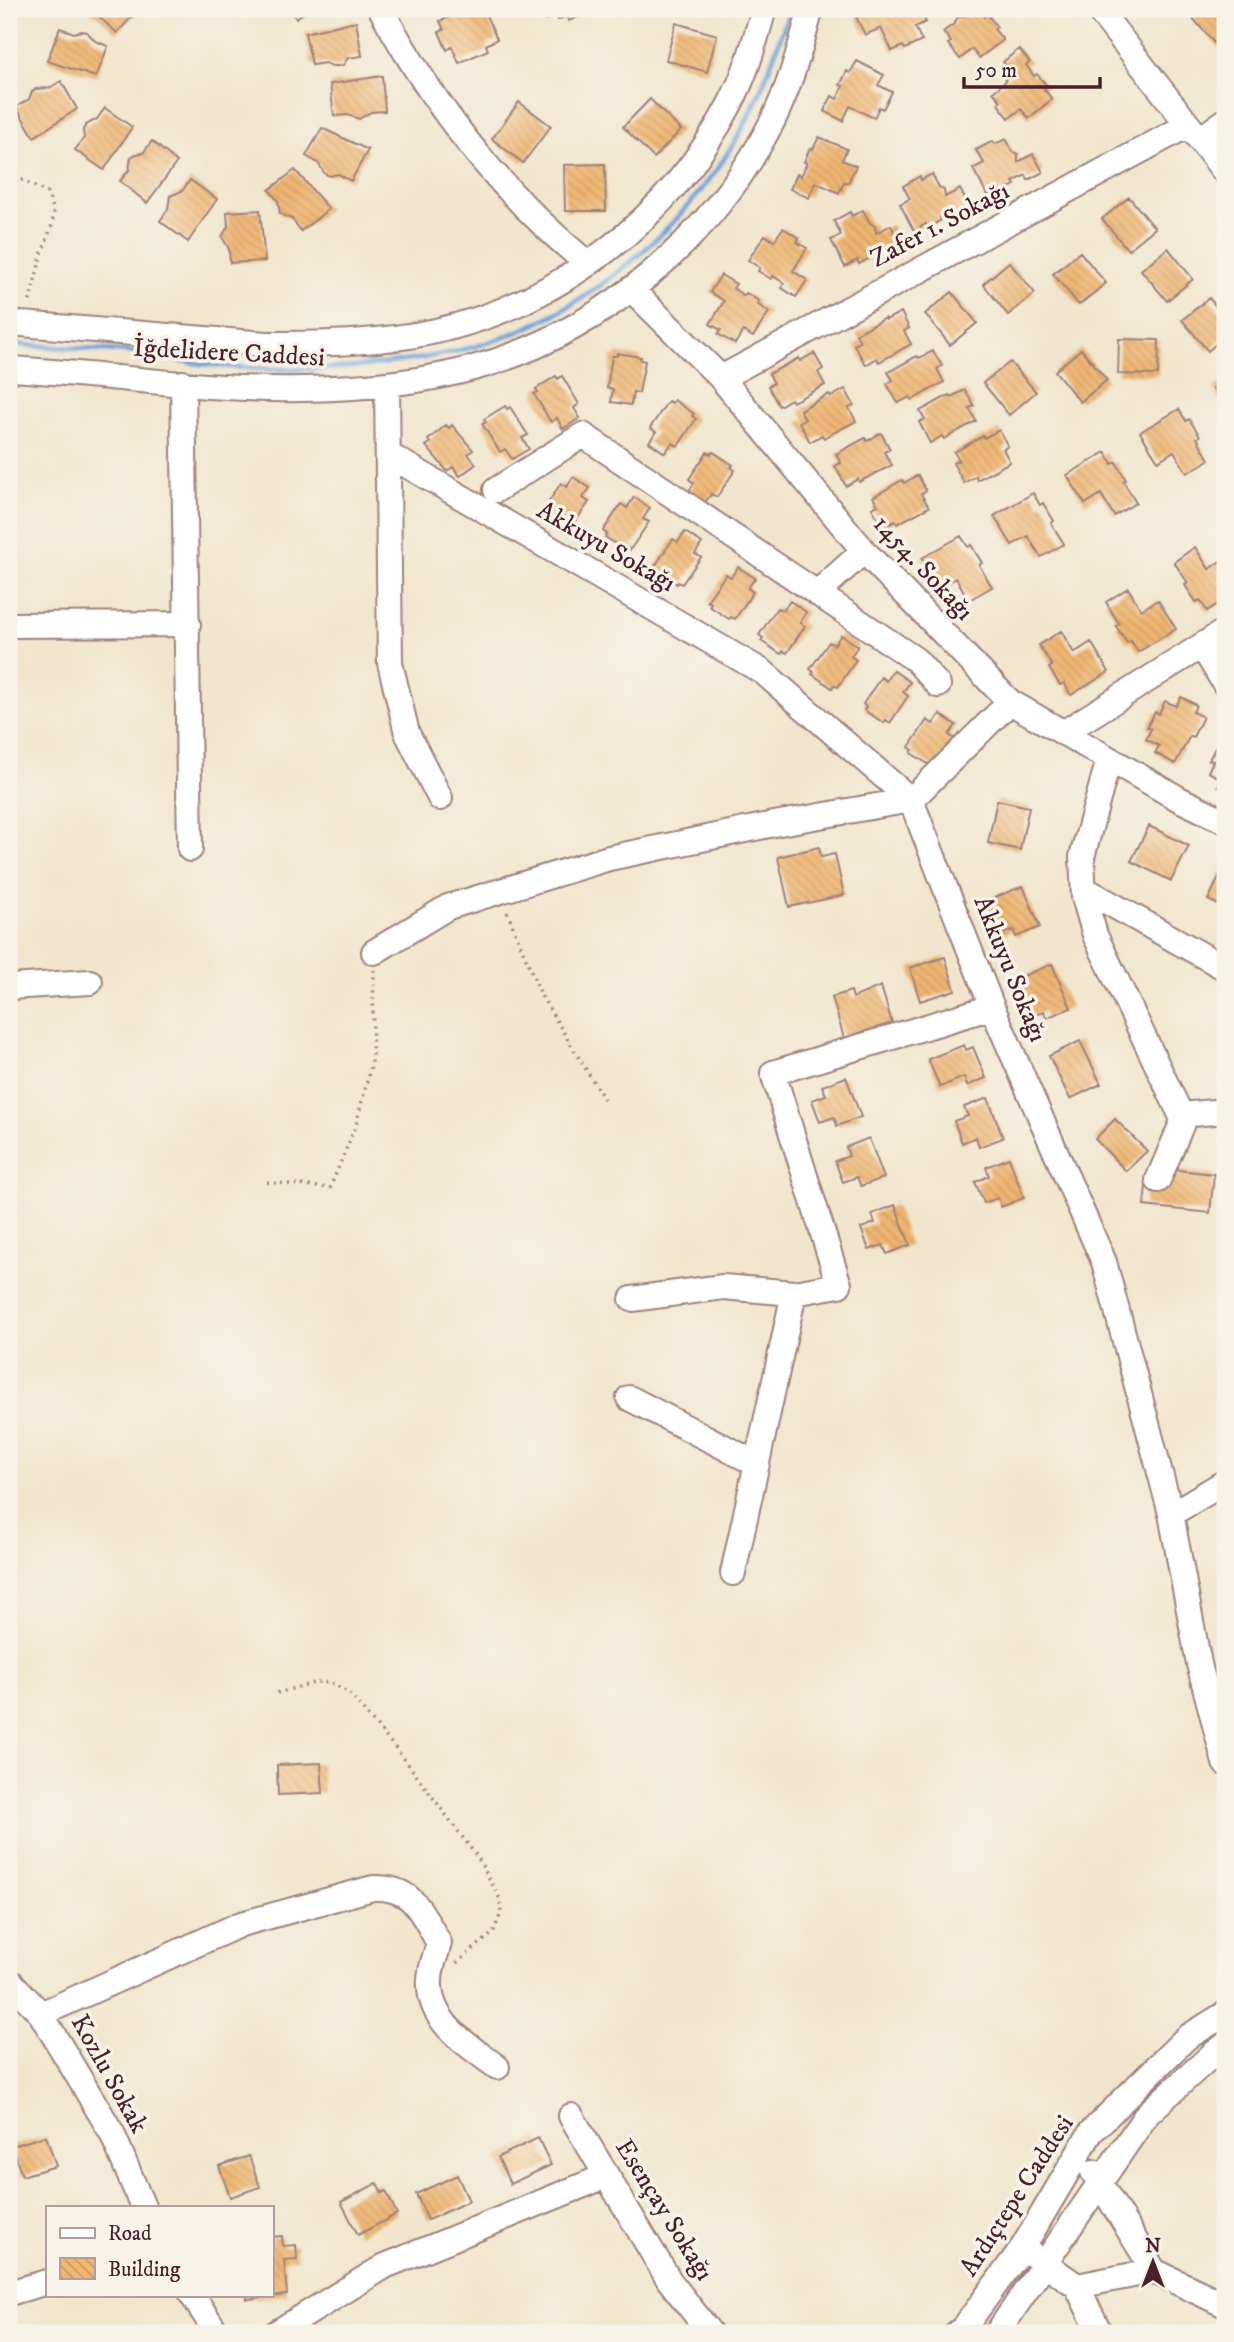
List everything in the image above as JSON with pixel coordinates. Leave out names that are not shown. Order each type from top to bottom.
[{"type":"street","points":[[381,9],[425,82],[478,156],[530,214],[588,264]]},
{"type":"street","name":"İğdelidere Caddesi","points":[[17,324],[267,344],[375,340],[436,331],[493,314],[545,290],[588,264],[631,230],[678,181],[711,137],[731,102],[744,74],[764,9]]},
{"type":"street","name":"İğdelidere Caddesi","points":[[9,369],[265,389],[329,389],[387,385],[446,375],[509,357],[567,331],[631,289],[688,238],[713,210],[755,152],[786,91],[811,9]]},
{"type":"street","points":[[1098,9],[1225,172]]},
{"type":"street","name":"Zafer 1. Sokağı","points":[[721,378],[1194,132],[1225,121]]},
{"type":"street","name":"1454. Sokağı","points":[[631,289],[721,378],[864,551],[1010,702],[1180,799],[1225,821]]},
{"type":"street","points":[[183,383],[190,849]]},
{"type":"street","points":[[387,385],[390,663],[407,733],[440,798]]},
{"type":"street","points":[[496,491],[583,435],[916,660],[938,685]]},
{"type":"street","name":"Akkuyu Sokağı","points":[[389,455],[763,672],[912,800],[992,1007],[1104,1262],[1171,1514],[1199,1664],[1225,1763]]},
{"type":"street","points":[[817,593],[864,551]]},
{"type":"street","points":[[9,625],[188,624]]},
{"type":"street","points":[[1063,733],[1225,631]]},
{"type":"street","points":[[1202,646],[1225,684]]},
{"type":"street","points":[[374,951],[448,907],[609,858],[774,824],[912,800],[1010,702]]},
{"type":"street","points":[[1109,759],[1082,858],[1084,889],[1095,935],[1181,1115],[1225,1111]]},
{"type":"street","points":[[1084,889],[1225,968]]},
{"type":"street","points":[[9,987],[90,982]]},
{"type":"street","points":[[632,1299],[723,1287],[794,1293],[839,1285],[773,1073],[992,1007]]},
{"type":"street","points":[[1158,1180],[1186,1114]]},
{"type":"street","points":[[733,1573],[794,1293]]},
{"type":"street","points":[[629,1398],[757,1465]]},
{"type":"street","points":[[1171,1514],[1225,1482]]},
{"type":"street","points":[[41,2014],[241,1924],[385,1887],[409,1896],[418,1906],[439,1943],[430,1978],[430,1993],[439,2016],[454,2035],[497,2067]]},
{"type":"street","name":"Kozlu Sokak","points":[[9,1980],[41,2014],[112,2133],[143,2206]]},
{"type":"street","name":"Ardıçtepe Caddesi","points":[[957,2333],[963,2329],[1023,2247],[1091,2132],[1186,2038],[1225,2014]]},
{"type":"street","points":[[997,2333],[1147,2114],[1225,2045]]},
{"type":"street","name":"Esençay Sokağı","points":[[570,2116],[668,2280],[710,2333]]},
{"type":"street","points":[[1080,2151],[1154,2271],[1225,2305]]},
{"type":"street","points":[[275,2333],[385,2266],[606,2176]]},
{"type":"street","points":[[1023,2247],[1077,2286],[1100,2333]]},
{"type":"street","points":[[1077,2286],[1154,2271]]},
{"type":"street","points":[[9,2293],[46,2282]]},
{"type":"street","points":[[193,2296],[217,2333]]},
{"type":"path","points":[[9,173],[47,193],[54,210],[52,225],[34,281],[17,324]]},
{"type":"path","points":[[498,891],[542,997],[604,1099]]},
{"type":"path","points":[[267,1182],[330,1188],[356,1125],[372,1061],[374,951]]},
{"type":"path","points":[[277,1693],[317,1682],[331,1683],[348,1692],[434,1796],[491,1880],[501,1906],[498,1924],[493,1933],[430,1985]]},
{"type":"building","points":[[86,9],[139,9],[117,33],[96,14],[94,16]]},
{"type":"building","points":[[289,9],[321,9],[307,11],[296,18]]},
{"type":"building","points":[[468,9],[483,9],[497,39],[486,45],[488,50],[459,63],[452,47],[447,50],[439,32],[444,30],[440,21]]},
{"type":"building","points":[[540,9],[595,9],[569,21],[567,16],[558,20],[556,15],[545,20]]},
{"type":"building","points":[[871,9],[874,14],[884,9],[919,9],[926,22],[915,27],[922,41],[905,49],[903,46],[892,51],[881,28],[865,35],[856,17]]},
{"type":"building","points":[[958,9],[978,9],[984,17],[987,14],[1003,40],[979,58],[972,49],[960,59],[948,44],[951,42],[943,32],[955,23],[957,18],[964,16]]},
{"type":"building","points":[[1200,9],[1225,9],[1225,46],[1220,50],[1191,16]]},
{"type":"building","points":[[356,21],[362,56],[348,58],[343,65],[338,66],[325,63],[312,65],[305,33]]},
{"type":"building","points":[[676,23],[717,35],[707,72],[666,60]]},
{"type":"building","points":[[60,28],[74,33],[87,32],[95,41],[108,46],[96,77],[47,61]]},
{"type":"building","points":[[1019,49],[1030,62],[1026,65],[1034,76],[1037,74],[1047,86],[1044,89],[1052,99],[1029,118],[1021,109],[1009,118],[993,92],[1005,82],[1006,77],[1014,75],[1003,62]]},
{"type":"building","points":[[857,61],[884,75],[878,85],[892,92],[883,109],[879,107],[874,118],[850,106],[843,121],[824,111],[832,96],[837,99],[847,71],[850,73]]},
{"type":"building","points":[[382,76],[385,111],[371,112],[359,119],[348,115],[334,116],[330,84]]},
{"type":"building","points":[[61,81],[77,109],[34,137],[16,107],[29,99],[36,89],[49,88]]},
{"type":"building","points":[[650,99],[681,130],[654,158],[623,127]]},
{"type":"building","points":[[519,102],[551,126],[523,163],[492,139]]},
{"type":"building","points":[[105,108],[132,127],[104,170],[75,150],[84,138],[83,130],[86,125],[97,119]]},
{"type":"building","points":[[322,128],[368,150],[351,181],[338,174],[325,174],[318,163],[306,156]]},
{"type":"building","points":[[819,137],[847,149],[842,160],[856,166],[848,183],[844,182],[839,193],[815,182],[809,198],[790,189],[797,174],[801,176],[810,148],[813,149]]},
{"type":"building","points":[[1006,139],[1013,152],[1018,154],[1018,162],[1033,154],[1043,172],[1028,180],[1026,175],[1013,182],[1015,185],[988,196],[973,169],[984,163],[976,150],[993,141],[995,144]]},
{"type":"building","points":[[152,141],[177,162],[147,203],[120,181],[129,170],[131,157],[143,153]]},
{"type":"building","points":[[605,164],[606,211],[565,211],[564,165]]},
{"type":"building","points":[[295,170],[329,209],[301,231],[292,219],[280,214],[278,201],[269,190]]},
{"type":"building","points":[[932,174],[939,187],[944,190],[945,197],[960,189],[969,207],[955,215],[952,211],[928,228],[926,224],[914,231],[900,204],[910,199],[903,186],[920,176],[921,180]]},
{"type":"building","points":[[190,180],[217,199],[188,242],[160,221],[168,209],[170,196],[182,191]]},
{"type":"building","points":[[1129,197],[1155,228],[1128,250],[1102,219]]},
{"type":"building","points":[[260,210],[265,261],[230,263],[229,249],[222,237],[228,226],[227,212]]},
{"type":"building","points":[[863,210],[870,223],[875,226],[876,233],[891,225],[900,243],[885,251],[883,247],[859,264],[857,260],[845,267],[831,240],[841,235],[834,221],[850,212],[852,216]]},
{"type":"building","points":[[783,228],[799,238],[797,242],[807,248],[793,271],[807,280],[796,297],[782,288],[784,283],[758,271],[760,268],[748,260],[765,235],[774,241]]},
{"type":"building","points":[[1168,248],[1193,279],[1167,301],[1141,270]]},
{"type":"building","points":[[1080,252],[1106,283],[1079,305],[1053,274]]},
{"type":"building","points":[[1009,262],[1035,293],[1008,315],[983,284]]},
{"type":"building","points":[[721,275],[736,284],[733,288],[744,296],[746,293],[759,301],[757,304],[769,312],[753,337],[743,331],[735,344],[718,334],[721,330],[710,324],[724,301],[710,292]]},
{"type":"building","points":[[952,292],[977,323],[950,345],[925,314]]},
{"type":"building","points":[[1209,298],[1225,317],[1225,336],[1208,351],[1182,320]]},
{"type":"building","points":[[901,312],[909,328],[904,331],[911,344],[879,362],[877,358],[866,365],[854,345],[860,342],[856,334]]},
{"type":"building","points":[[1119,339],[1159,340],[1158,375],[1118,374]]},
{"type":"building","points":[[1081,349],[1107,380],[1080,402],[1055,371]]},
{"type":"building","points":[[933,351],[942,366],[937,369],[944,382],[912,400],[910,397],[898,403],[887,384],[893,380],[888,372],[917,356],[919,358]]},
{"type":"building","points":[[617,353],[641,357],[640,360],[645,361],[639,393],[633,392],[631,405],[611,402],[613,389],[607,388],[612,356],[617,356]]},
{"type":"building","points":[[814,353],[823,369],[818,372],[825,385],[793,402],[791,399],[779,406],[768,386],[774,383],[769,374]]},
{"type":"building","points":[[1010,362],[1036,392],[1009,415],[983,383]]},
{"type":"building","points":[[556,376],[558,379],[562,376],[579,404],[574,408],[580,418],[563,429],[557,418],[551,422],[534,394],[538,392],[536,389]]},
{"type":"building","points":[[1225,381],[1225,409],[1213,388]]},
{"type":"building","points":[[845,389],[854,405],[849,408],[856,421],[824,438],[822,435],[810,442],[799,422],[805,419],[800,410],[829,394],[831,397]]},
{"type":"building","points":[[965,390],[974,406],[969,408],[976,421],[944,439],[942,436],[930,443],[919,422],[925,419],[920,411],[949,395],[951,397]]},
{"type":"building","points":[[674,400],[694,414],[692,416],[696,419],[678,446],[672,443],[665,453],[649,442],[656,432],[650,428],[668,401],[672,403]]},
{"type":"building","points":[[505,406],[507,409],[510,407],[528,435],[522,438],[529,449],[512,459],[505,449],[500,452],[482,424],[486,422],[484,419]]},
{"type":"building","points":[[1179,409],[1200,436],[1197,438],[1209,460],[1187,473],[1174,451],[1158,461],[1140,432]]},
{"type":"building","points":[[446,425],[449,428],[452,425],[473,450],[468,454],[476,464],[460,476],[453,467],[447,471],[426,446],[430,443],[428,440]]},
{"type":"building","points":[[999,430],[1008,446],[1003,449],[1010,462],[977,480],[976,476],[964,483],[953,463],[959,460],[954,452]]},
{"type":"building","points":[[881,433],[890,449],[884,452],[892,465],[846,486],[835,466],[841,463],[836,454],[865,438],[867,441]]},
{"type":"building","points":[[707,452],[713,452],[733,465],[731,467],[735,470],[717,497],[711,494],[704,504],[688,493],[694,483],[689,479]]},
{"type":"building","points":[[1106,452],[1112,464],[1116,462],[1136,503],[1114,516],[1101,494],[1085,504],[1067,475]]},
{"type":"building","points":[[918,475],[926,491],[921,494],[929,507],[897,524],[895,521],[883,528],[872,508],[878,505],[873,497],[902,480],[904,483]]},
{"type":"building","points":[[573,477],[590,488],[583,498],[589,502],[570,529],[565,529],[545,516],[547,513],[543,511],[561,483],[567,487]]},
{"type":"building","points":[[1033,493],[1054,521],[1051,523],[1064,544],[1041,557],[1028,536],[1012,545],[994,516]]},
{"type":"building","points":[[634,497],[650,508],[643,519],[649,522],[630,550],[627,547],[625,550],[605,537],[607,534],[603,531],[621,504],[627,508]]},
{"type":"building","points":[[685,532],[702,543],[695,554],[701,557],[682,584],[677,584],[657,571],[659,569],[655,566],[673,539],[678,542]]},
{"type":"building","points":[[961,536],[968,547],[971,545],[982,563],[979,565],[992,587],[969,600],[956,578],[940,588],[922,558]]},
{"type":"building","points":[[1195,547],[1209,569],[1225,558],[1225,599],[1207,611],[1200,600],[1196,602],[1185,585],[1188,583],[1174,562]]},
{"type":"building","points":[[738,567],[755,578],[748,588],[753,592],[735,619],[729,619],[709,606],[711,603],[707,601],[726,574],[731,577]]},
{"type":"building","points":[[1128,588],[1141,610],[1158,600],[1176,629],[1138,652],[1131,641],[1127,643],[1116,626],[1119,624],[1106,602]]},
{"type":"building","points":[[790,601],[806,612],[800,623],[805,626],[787,653],[783,651],[781,654],[761,641],[763,638],[759,635],[777,608],[783,611]]},
{"type":"building","points":[[1061,631],[1074,653],[1091,642],[1109,672],[1071,695],[1064,683],[1060,685],[1049,668],[1052,666],[1039,645]]},
{"type":"building","points":[[841,635],[858,646],[851,656],[856,660],[838,687],[834,685],[832,688],[812,674],[814,672],[810,669],[829,642],[834,645]]},
{"type":"building","points":[[893,670],[910,682],[903,692],[908,696],[890,723],[886,720],[884,723],[864,710],[866,707],[863,704],[881,677],[886,681]]},
{"type":"building","points":[[1181,697],[1196,705],[1193,712],[1203,717],[1175,764],[1155,753],[1159,746],[1146,739],[1151,729],[1147,727],[1155,712],[1159,714],[1165,701],[1176,706]]},
{"type":"building","points":[[940,714],[956,725],[949,735],[955,739],[937,766],[931,766],[911,753],[913,750],[909,747],[927,720],[933,724]]},
{"type":"building","points":[[1225,737],[1225,789],[1218,786],[1222,779],[1208,772],[1213,761],[1209,760],[1217,744],[1221,746]]},
{"type":"building","points":[[997,800],[1029,807],[1020,850],[988,843]]},
{"type":"building","points":[[1149,826],[1189,846],[1171,881],[1131,861]]},
{"type":"building","points":[[819,847],[821,857],[835,854],[844,895],[789,907],[778,857]]},
{"type":"building","points":[[1225,865],[1225,908],[1208,900]]},
{"type":"building","points":[[1023,886],[1040,927],[1016,937],[1013,930],[1000,935],[986,901]]},
{"type":"building","points":[[945,957],[955,990],[920,1001],[910,968]]},
{"type":"building","points":[[1052,964],[1071,1008],[1046,1018],[1044,1011],[1031,1017],[1016,979]]},
{"type":"building","points":[[881,986],[892,1023],[844,1038],[832,997],[851,991],[853,998]]},
{"type":"building","points":[[1080,1041],[1101,1084],[1070,1099],[1049,1056]]},
{"type":"building","points":[[964,1045],[966,1050],[973,1047],[986,1078],[967,1086],[964,1077],[940,1087],[928,1059]]},
{"type":"building","points":[[846,1077],[861,1117],[837,1126],[834,1117],[820,1122],[812,1100],[826,1095],[822,1086]]},
{"type":"building","points":[[988,1098],[1003,1138],[979,1147],[976,1137],[962,1143],[954,1121],[968,1116],[964,1107]]},
{"type":"building","points":[[1115,1119],[1147,1151],[1126,1171],[1095,1139]]},
{"type":"building","points":[[869,1138],[884,1178],[861,1186],[857,1177],[843,1182],[835,1161],[849,1156],[846,1147]]},
{"type":"building","points":[[1009,1158],[1024,1198],[1001,1207],[998,1198],[984,1203],[975,1182],[989,1176],[986,1167]]},
{"type":"building","points":[[1168,1169],[1214,1174],[1210,1213],[1144,1206],[1146,1186],[1166,1188]]},
{"type":"building","points":[[895,1205],[910,1245],[887,1254],[883,1245],[869,1250],[861,1228],[875,1223],[872,1214]]},
{"type":"building","points":[[321,1763],[323,1793],[278,1795],[277,1765]]},
{"type":"building","points":[[46,2136],[56,2166],[22,2176],[12,2146]]},
{"type":"building","points":[[538,2138],[551,2165],[510,2184],[498,2157]]},
{"type":"building","points":[[249,2156],[260,2187],[230,2197],[219,2166]]},
{"type":"building","points":[[457,2175],[469,2201],[428,2220],[416,2194]]},
{"type":"building","points":[[377,2183],[382,2193],[386,2191],[397,2214],[358,2235],[341,2202]]},
{"type":"building","points":[[282,2236],[283,2246],[296,2245],[297,2259],[284,2260],[287,2295],[247,2299],[247,2296],[273,2296],[273,2237]]},
{"type":"waterway","points":[[9,344],[141,353],[230,367],[327,368],[385,364],[443,354],[471,348],[532,326],[600,285],[663,233],[690,203],[715,172],[745,124],[790,9]]}]
